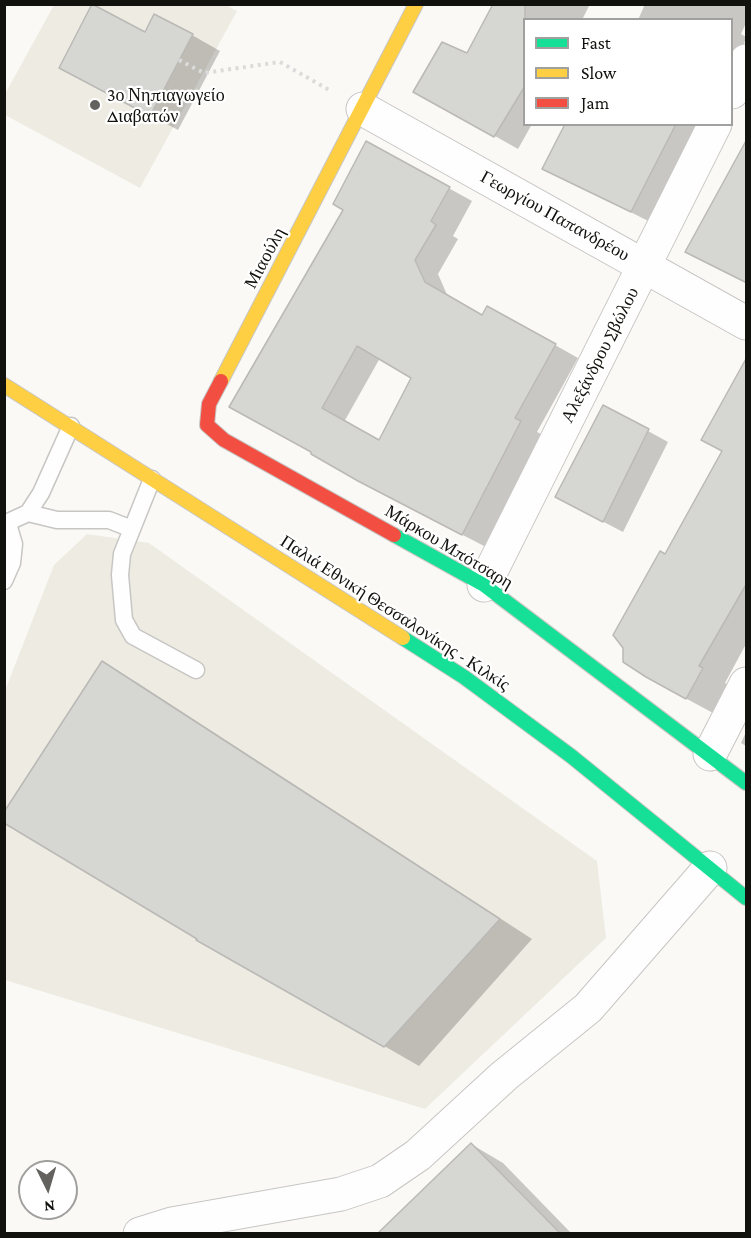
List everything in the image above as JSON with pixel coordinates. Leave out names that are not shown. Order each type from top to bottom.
[{"type":"street","name":"Μιαούλη","points":[[207,426],[209,404],[416,4]]},
{"type":"street","points":[[733,90],[747,61]]},
{"type":"street","name":"Γεωργίου Παπανδρέου","points":[[363,109],[747,322]]},
{"type":"street","name":"Αλεξάνδρου Σβώλου","points":[[484,585],[714,126]]},
{"type":"street","name":"Παλιά Εθνική Θεσσαλονίκης - Κιλκίς","points":[[4,385],[464,677],[571,756],[747,898]]},
{"type":"street","name":"Μάρκου Μπότσαρη","points":[[207,426],[224,440],[484,585],[747,783]]},
{"type":"street","points":[[711,754],[747,684]]},
{"type":"street","points":[[140,1233],[172,1224],[341,1194],[380,1180],[418,1155],[504,1076],[588,1008],[710,868]]},
{"type":"lane","points":[[4,581],[12,563],[14,544],[6,524],[28,513],[41,493],[71,426]]},
{"type":"lane","points":[[152,479],[122,554],[120,575],[124,620],[133,636],[196,670]]},
{"type":"lane","points":[[28,513],[57,520],[109,520],[132,529]]},
{"type":"path","points":[[179,60],[204,73],[280,62],[363,109]]},
{"type":"shaded area","name":"3ο Νηπιαγωγείο Διαβατών","points":[[224,4],[237,11],[140,188],[5,115],[5,94],[54,5]]},
{"type":"shaded area","points":[[87,534],[149,543],[597,861],[606,938],[425,1109],[5,980],[4,693],[54,565]]},
{"type":"building","points":[[92,4],[145,32],[154,14],[193,34],[150,116],[59,68]]},
{"type":"building","points":[[493,4],[525,4],[523,89],[494,137],[413,92],[442,42],[467,53]]},
{"type":"building","points":[[564,126],[675,126],[631,212],[542,169]]},
{"type":"building","points":[[747,139],[747,283],[685,252]]},
{"type":"building","points":[[366,141],[450,187],[431,221],[436,225],[415,260],[425,282],[482,315],[487,306],[556,344],[515,418],[521,421],[462,535],[358,481],[229,407],[343,210],[333,204]],"holes":[[[357,346],[411,378],[379,440],[322,408]]]},
{"type":"building","points":[[747,357],[747,583],[699,666],[703,668],[686,699],[623,662],[623,648],[613,635],[660,551],[665,554],[722,451],[701,440]]},
{"type":"building","points":[[603,405],[649,429],[603,522],[555,497]]},
{"type":"building","points":[[102,661],[500,919],[384,1047],[196,940],[4,823],[4,812]]},
{"type":"building","points":[[471,1143],[560,1233],[378,1233]]},
{"type":"traffic: fast","points":[[394,535],[484,585],[746,783]]},
{"type":"traffic: fast","points":[[403,638],[464,677],[571,756],[746,898]]},
{"type":"traffic: slow","points":[[221,381],[416,4]]},
{"type":"traffic: slow","points":[[4,385],[403,638]]},
{"type":"traffic: jam","points":[[221,381],[209,404],[207,425],[224,440],[394,535]]},
{"type":"place","name":"3ο Νηπιαγωγείο Διαβατών","points":[[95,105]]}]
